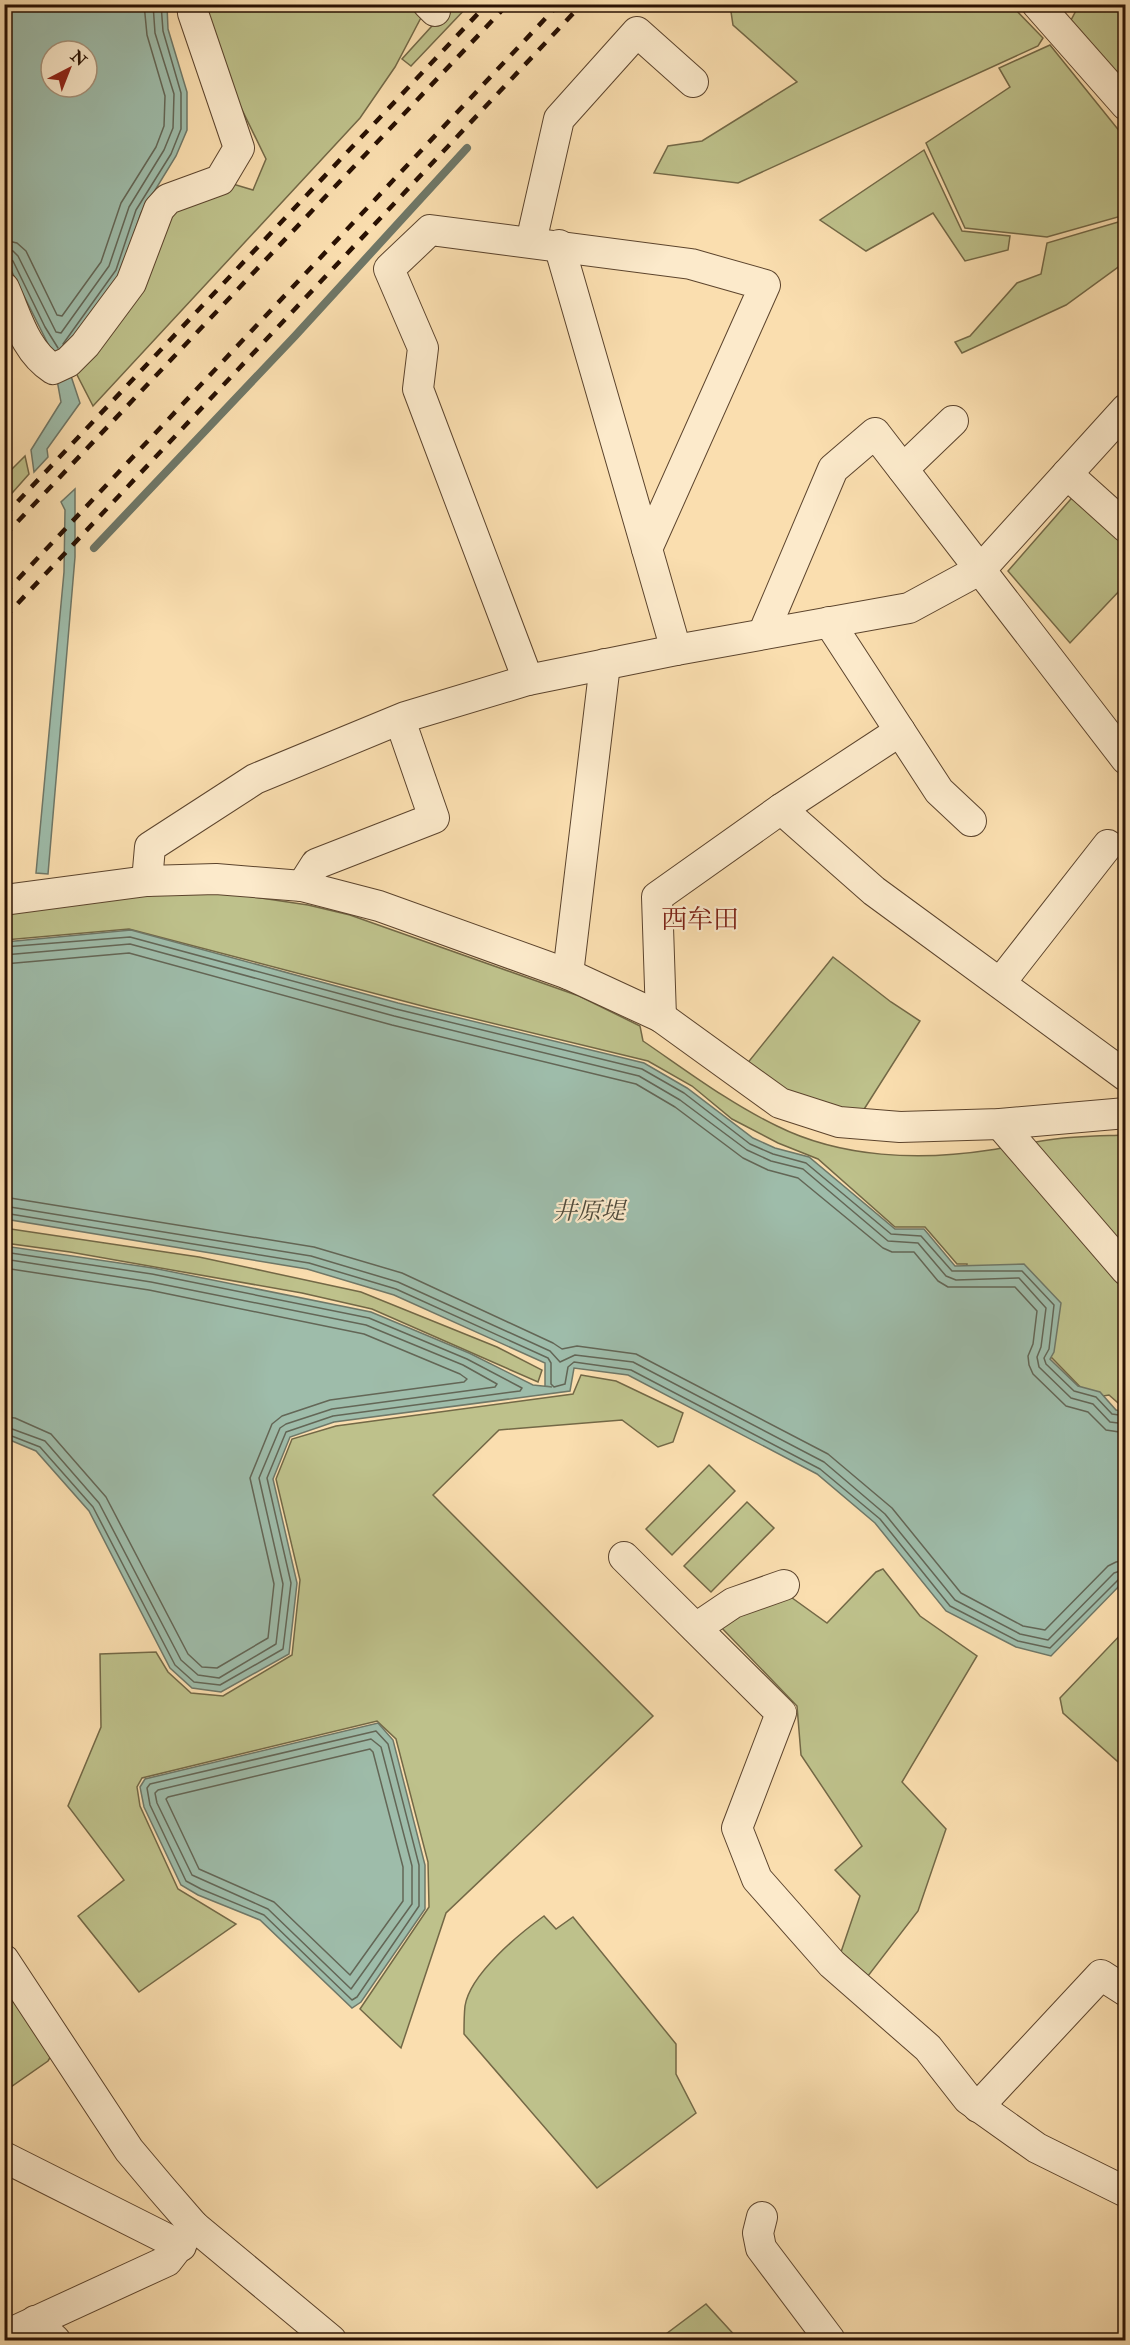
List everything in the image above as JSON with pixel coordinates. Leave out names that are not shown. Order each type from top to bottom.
[{"type":"street","points":[[4,288],[30,347],[41,361],[53,369],[68,362],[85,345],[131,283],[159,209],[168,199],[220,180],[239,148],[193,13],[192,4]]},
{"type":"street","points":[[1037,4],[1062,15],[1125,105]]},
{"type":"street","points":[[676,650],[647,549],[545,244],[548,114],[637,32],[693,82]]},
{"type":"street","points":[[528,680],[418,389],[423,348],[388,269],[430,230],[691,264],[765,285],[647,549]]},
{"type":"street","points":[[147,881],[150,847],[255,779],[400,720],[528,680],[676,650],[909,608],[981,569],[1125,409]]},
{"type":"street","points":[[903,469],[953,421]]},
{"type":"street","points":[[763,634],[833,470],[875,433],[1125,759]]},
{"type":"street","points":[[1067,474],[1125,527]]},
{"type":"street","points":[[830,622],[939,791],[971,821]]},
{"type":"street","points":[[568,974],[605,664]]},
{"type":"street","points":[[302,886],[316,864],[434,818],[400,720]]},
{"type":"street","points":[[661,1017],[657,897],[781,809],[900,731]]},
{"type":"street","points":[[781,809],[874,891],[1000,983],[1121,1064]]},
{"type":"street","points":[[1000,983],[1108,845]]},
{"type":"street","points":[[4,900],[147,881],[216,879],[302,886],[379,906],[568,974],[661,1017],[780,1103],[839,1122],[900,1128],[1000,1124],[1125,1113]]},
{"type":"street","points":[[1000,1124],[1125,1270]]},
{"type":"street","points":[[624,1557],[782,1713],[736,1828],[757,1879],[832,1964],[928,2048],[968,2099],[1037,2148],[1125,2192]]},
{"type":"street","points":[[696,1628],[733,1603],[784,1585]]},
{"type":"street","points":[[4,1960],[188,2236]]},
{"type":"street","points":[[978,2107],[1101,1976],[1125,1991]]},
{"type":"street","points":[[4,2157],[188,2236],[331,2340]]},
{"type":"street","points":[[762,2217],[758,2234],[761,2248],[830,2340]]},
{"type":"street","points":[[4,2336],[45,2331],[167,2261],[188,2236]]},
{"type":"green space","points":[[206,5],[416,5],[424,12],[395,67],[360,118],[93,406],[73,367],[164,213],[233,184],[253,190],[266,159],[212,48]]},
{"type":"green space","points":[[451,5],[469,5],[411,66],[402,59]]},
{"type":"green space","points":[[730,5],[1011,5],[1043,38],[1038,46],[738,183],[654,173],[668,146],[702,141],[797,82],[733,25]]},
{"type":"green space","points":[[1079,5],[1125,5],[1125,90],[1069,24]]},
{"type":"green space","points":[[1050,45],[1125,138],[1125,215],[1047,237],[965,228],[926,143],[1010,87],[999,68]]},
{"type":"green space","points":[[924,150],[962,231],[1010,236],[1008,250],[965,261],[933,213],[866,251],[820,220]]},
{"type":"green space","points":[[1125,220],[1125,262],[1066,305],[962,353],[955,342],[970,336],[1017,283],[1041,274],[1047,243]]},
{"type":"green space","points":[[25,456],[29,474],[5,501],[5,476]]},
{"type":"green space","points":[[1077,492],[1125,537],[1125,588],[1123,587],[1070,643],[1008,571]]},
{"type":"green space","points":[[213,891],[308,905],[350,915],[579,996],[640,1026],[643,1041],[742,1107],[777,1126],[827,1145],[854,1151],[909,1156],[990,1150],[1087,1136],[1125,1135],[1125,1409],[1109,1395],[1091,1398],[1052,1358],[1010,1353],[965,1301],[967,1264],[957,1264],[925,1227],[895,1227],[818,1159],[778,1143],[732,1119],[692,1086],[648,1061],[430,1008],[129,929],[5,940],[4,911],[149,894]]},
{"type":"green space","points":[[833,957],[891,1002],[920,1021],[861,1114],[787,1090],[746,1065]]},
{"type":"green space","points":[[4,1228],[199,1257],[361,1292],[497,1347],[542,1370],[538,1382],[372,1309],[302,1293],[70,1252],[5,1243]]},
{"type":"green space","points":[[581,1375],[616,1381],[683,1413],[673,1442],[658,1447],[622,1420],[499,1430],[433,1495],[653,1716],[446,1913],[401,2048],[360,2009],[429,1907],[428,1862],[396,1739],[377,1721],[142,1778],[137,1787],[140,1806],[178,1889],[236,1924],[139,1992],[78,1916],[124,1880],[68,1806],[101,1727],[100,1654],[156,1652],[168,1672],[191,1693],[223,1696],[292,1655],[300,1580],[276,1479],[292,1439],[336,1426],[573,1394]]},
{"type":"green space","points":[[709,1465],[735,1491],[672,1555],[646,1529]]},
{"type":"green space","points":[[747,1502],[774,1528],[711,1592],[684,1566]]},
{"type":"green space","points":[[883,1569],[920,1616],[977,1656],[902,1782],[946,1829],[918,1911],[868,1976],[841,1952],[860,1896],[835,1870],[862,1846],[801,1755],[797,1706],[718,1624],[788,1595],[827,1623],[876,1572]]},
{"type":"green space","points":[[1125,1630],[1125,1768],[1063,1713],[1060,1698]]},
{"type":"green space","points":[[544,1916],[556,1929],[573,1917],[676,2044],[676,2074],[696,2113],[597,2188],[464,2034],[465,2006],[476,1981],[509,1944]]},
{"type":"green space","points":[[4,1984],[51,2056],[48,2061],[5,2091]]},
{"type":"green space","points":[[706,2304],[739,2340],[658,2340]]},
{"type":"water","points":[[5,5],[167,5],[168,29],[187,92],[187,130],[176,156],[141,213],[121,272],[71,376],[80,403],[47,449],[48,457],[34,472],[31,450],[61,402],[52,352],[5,258]]},
{"type":"water","points":[[75,489],[75,557],[48,874],[36,873],[64,572],[65,510],[61,502]]},
{"type":"water","name":"井原堤","points":[[131,930],[398,1003],[644,1063],[687,1088],[753,1138],[775,1148],[809,1157],[895,1229],[924,1229],[955,1266],[1024,1264],[1061,1303],[1054,1352],[1050,1359],[1078,1386],[1100,1392],[1116,1410],[1125,1411],[1125,1580],[1051,1656],[1016,1647],[946,1611],[875,1523],[817,1474],[628,1375],[574,1368],[570,1391],[334,1422],[290,1437],[273,1479],[297,1583],[289,1654],[221,1692],[192,1688],[170,1668],[89,1511],[36,1451],[5,1438],[5,1246],[153,1268],[371,1312],[469,1353],[533,1385],[552,1387],[545,1386],[545,1363],[394,1295],[307,1269],[5,1219],[5,942]]},
{"type":"water","points":[[378,1723],[393,1740],[425,1865],[425,1909],[361,2002],[352,2008],[260,1920],[198,1895],[181,1885],[144,1807],[140,1787],[145,1779]]},
{"type":"waterway","points":[[94,548],[295,336],[467,148]]},
{"type":"railway","points":[[4,516],[487,4]]},
{"type":"railway","points":[[4,536],[508,4]]},
{"type":"railway","points":[[4,594],[559,4]]},
{"type":"railway","points":[[4,618],[582,4]]},
{"type":"district","name":"西牟田","points":[[700,919]]}]
